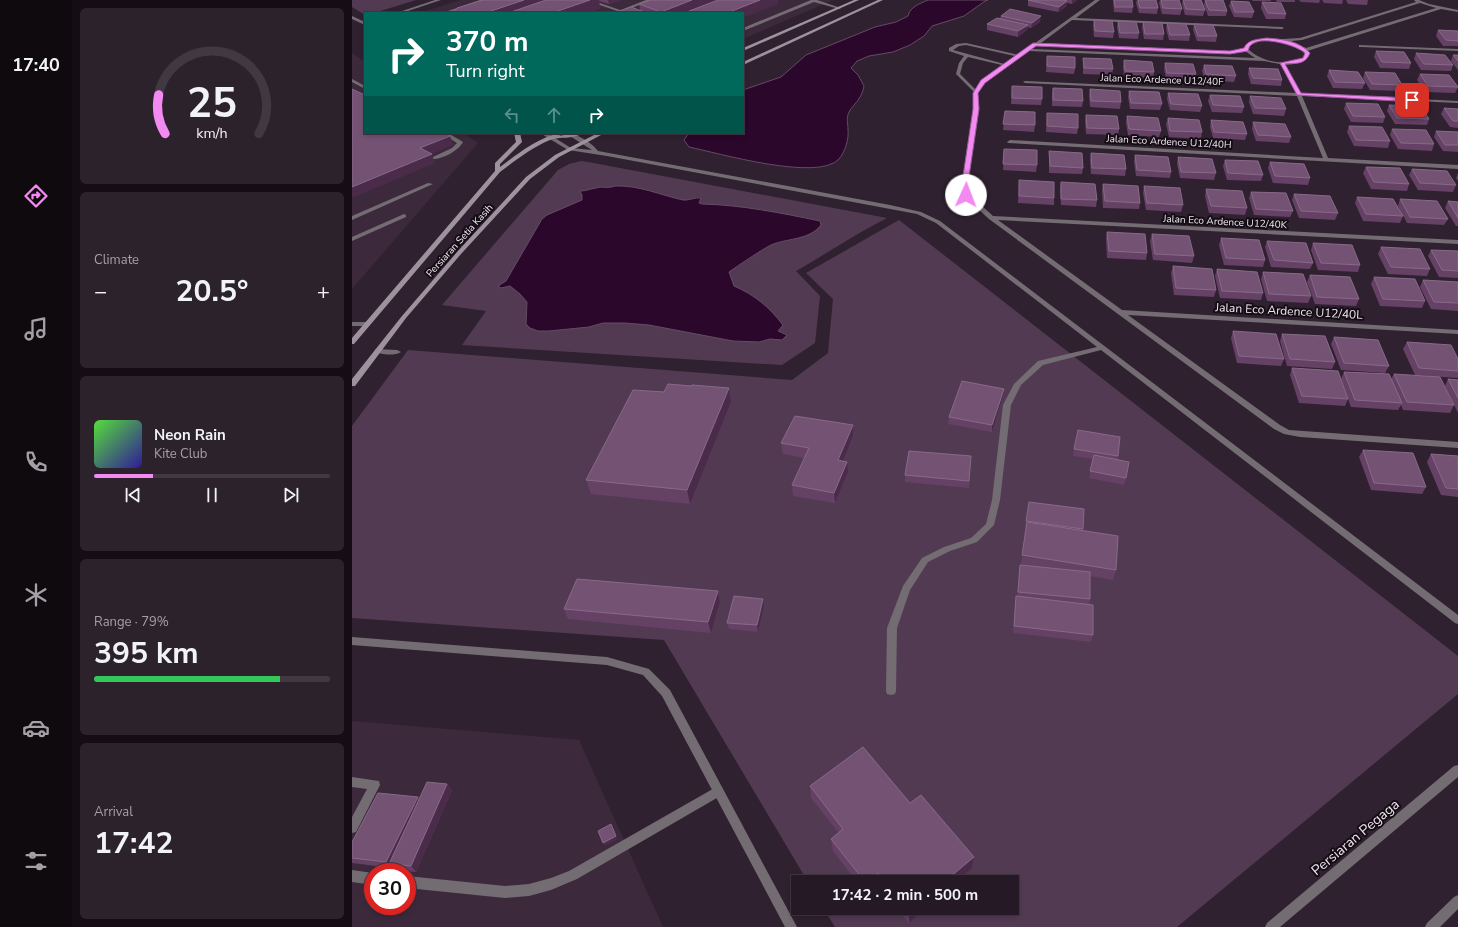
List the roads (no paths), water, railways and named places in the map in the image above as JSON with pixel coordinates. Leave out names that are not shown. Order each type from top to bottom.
[{"type":"street","points":[[401,12],[439,0]]},
{"type":"street","points":[[447,12],[484,0]]},
{"type":"street","points":[[587,0],[624,12]]},
{"type":"street","points":[[618,12],[650,0]]},
{"type":"street","points":[[744,30],[814,0],[839,8]]},
{"type":"street","points":[[744,50],[857,0]]},
{"type":"street","points":[[744,64],[881,0]]},
{"type":"street","points":[[1098,0],[983,82],[976,93],[976,109],[964,190],[966,195],[991,218],[1277,427],[1287,432],[1300,434],[1458,445]]},
{"type":"street","points":[[1246,50],[1249,44],[1253,42],[1300,39],[1418,1],[1440,8],[1458,10]]},
{"type":"street","points":[[1305,50],[1440,8]]},
{"type":"street","points":[[352,17],[364,24]]},
{"type":"street","points":[[1070,19],[1282,28]]},
{"type":"street","points":[[1027,50],[1264,60],[1282,63],[1295,62],[1305,59],[1308,53],[1305,50],[1296,45],[1281,41]]},
{"type":"street","points":[[1006,65],[951,51],[951,49],[958,45],[966,44],[1019,56]]},
{"type":"street","points":[[1035,44],[1230,53],[1246,50]]},
{"type":"street","points":[[1361,46],[1458,50]]},
{"type":"street","points":[[1246,50],[1251,55],[1264,60]]},
{"type":"street","points":[[967,55],[960,62],[958,74],[976,93]]},
{"type":"street","points":[[1282,63],[1299,94],[1326,159]]},
{"type":"street","points":[[352,80],[364,87]]},
{"type":"street","name":"Jalan Eco Ardence U12/40F","points":[[1025,82],[1458,102]]},
{"type":"street","points":[[435,158],[454,149],[460,142],[446,134]]},
{"type":"street","points":[[498,171],[497,164],[519,142],[517,134]]},
{"type":"street","points":[[545,134],[570,149],[596,152],[919,213],[938,222],[1458,620]]},
{"type":"street","name":"Persiaran Setia Kasih","points":[[352,342],[498,171],[528,149],[558,134]]},
{"type":"street","points":[[551,138],[570,134],[584,142],[596,152]]},
{"type":"street","name":"Persiaran Setia Kasih","points":[[352,384],[404,318],[459,253],[528,178],[543,165],[600,134]]},
{"type":"street","name":"Jalan Eco Ardence U12/40H","points":[[1010,142],[1458,167]]},
{"type":"street","points":[[352,218],[430,184]]},
{"type":"street","points":[[352,239],[404,216]]},
{"type":"street","name":"Jalan Eco Ardence U12/40K","points":[[991,218],[1458,242]]},
{"type":"street","name":"Jalan Eco Ardence U12/40L","points":[[1119,312],[1458,332]]},
{"type":"street","points":[[352,324],[367,324]]},
{"type":"street","points":[[891,691],[892,628],[906,589],[925,560],[947,549],[974,540],[990,525],[996,500],[1007,405],[1018,384],[1042,363],[1102,348]]},
{"type":"street","points":[[378,351],[397,352]]},
{"type":"street","points":[[352,641],[607,661],[646,672],[666,693],[791,927]]},
{"type":"street","name":"Persiaran Pegaga","points":[[1271,927],[1458,770]]},
{"type":"street","points":[[352,782],[375,784],[352,828]]},
{"type":"street","points":[[416,883],[505,892],[529,890],[551,884],[573,875],[718,791]]},
{"type":"street","points":[[352,876],[364,877]]},
{"type":"street","points":[[1431,927],[1458,901]]}]
